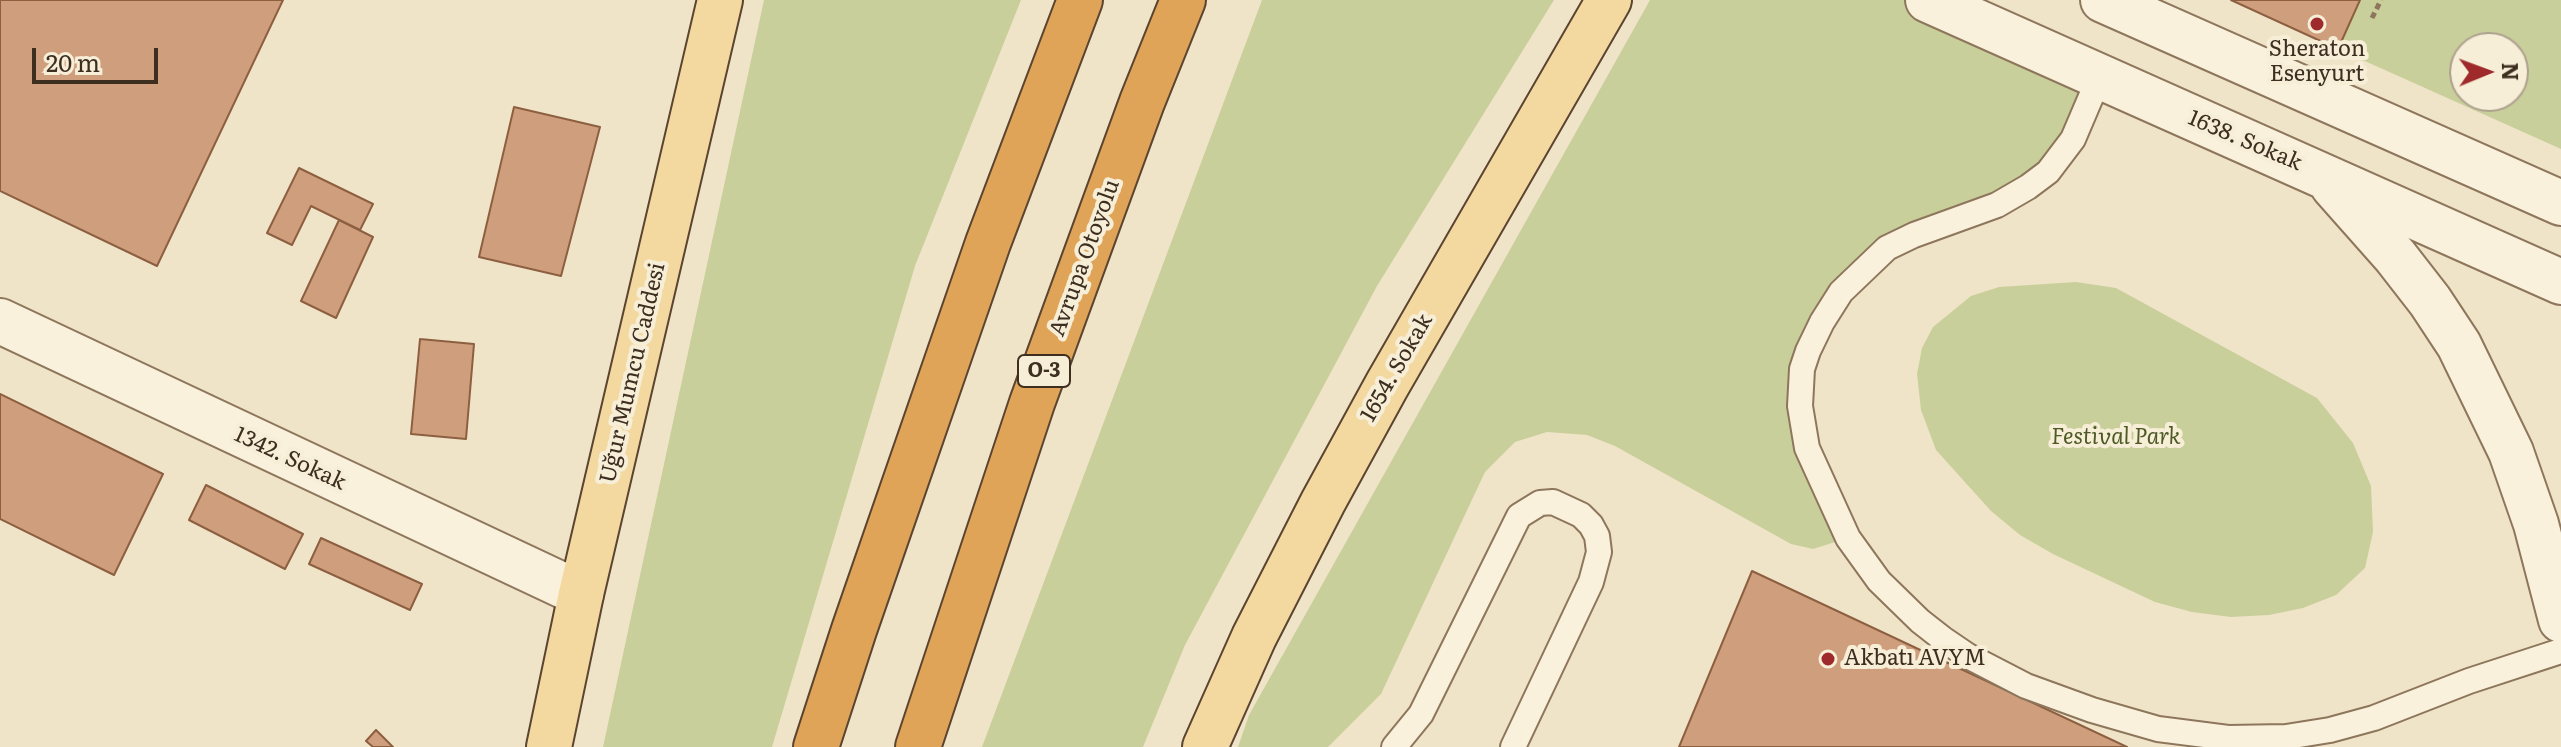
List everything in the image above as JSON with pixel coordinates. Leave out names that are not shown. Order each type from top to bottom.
[{"type":"highway","points":[[816,747],[982,258],[1080,0]]},
{"type":"highway","name":"Avrupa Otoyolu","points":[[918,747],[1032,403],[1142,102],[1183,0]]},
{"type":"main road","name":"Uğur Mumcu Caddesi","points":[[549,747],[581,594],[720,0]]},
{"type":"main road","name":"1654. Sokak","points":[[1205,747],[1254,637],[1323,502],[1387,385],[1612,2]]},
{"type":"street","name":"1638. Sokak","points":[[1928,0],[2561,282]]},
{"type":"street","points":[[2103,0],[2561,203]]},
{"type":"street","points":[[2323,175],[2413,278],[2459,345],[2511,452],[2536,524],[2561,620]]},
{"type":"street","name":"1342. Sokak","points":[[0,321],[581,594]]},
{"type":"lane","points":[[2099,78],[2078,130],[2048,172],[1997,205],[1887,248],[1841,292],[1808,351],[1802,369],[1800,406],[1807,448],[1848,538],[1879,581],[1943,639],[1968,656],[2026,686],[2158,729],[2228,738],[2286,737],[2330,730],[2374,718],[2469,681],[2561,651]]},
{"type":"lane","points":[[1394,747],[1421,714],[1519,516],[1540,503],[1553,502],[1581,515],[1591,525],[1597,536],[1599,552],[1591,582],[1513,747]]},
{"type":"path","points":[[2372,18],[2381,0]]},
{"type":"green space","points":[[764,0],[1021,0],[915,266],[772,747],[603,747]]},
{"type":"green space","points":[[1262,0],[1554,0],[1377,286],[1185,645],[1143,747],[982,747]]},
{"type":"green space","points":[[1650,0],[1928,0],[2099,78],[2060,158],[1932,229],[1841,292],[1800,406],[1848,538],[1813,549],[1791,544],[1615,446],[1587,435],[1547,432],[1515,442],[1485,472],[1381,694],[1328,747],[1238,747],[1249,715]]},
{"type":"green space","points":[[2360,0],[2561,0],[2561,149],[2478,112],[2529,112],[2529,32],[2449,32],[2449,99],[2338,49]]},
{"type":"green space","name":"Festival Park","points":[[2076,282],[2116,288],[2317,398],[2353,443],[2371,486],[2373,532],[2365,568],[2336,595],[2303,608],[2269,615],[2231,617],[2192,612],[2155,602],[2020,535],[1991,511],[1936,450],[1921,410],[1917,374],[1922,348],[1933,327],[1971,296],[1999,287]]},
{"type":"building","points":[[0,0],[283,0],[157,266],[0,191]]},
{"type":"building","name":"Sheraton Esenyurt","points":[[2231,0],[2360,0],[2338,49]]},
{"type":"building","points":[[514,107],[600,127],[561,276],[479,257]]},
{"type":"building","points":[[299,168],[373,204],[360,230],[311,206],[292,245],[267,233]]},
{"type":"building","points":[[339,220],[373,237],[336,318],[301,301]]},
{"type":"building","points":[[420,339],[474,344],[466,439],[411,434]]},
{"type":"building","points":[[0,394],[163,474],[114,575],[0,519]]},
{"type":"building","points":[[206,485],[303,534],[285,569],[189,520]]},
{"type":"building","points":[[321,538],[422,584],[410,610],[309,564]]},
{"type":"building","name":"Akbatı AVYM","points":[[1752,571],[2127,747],[1679,747]]},
{"type":"building","points":[[376,730],[393,747],[373,747],[366,741]]},
{"type":"place","name":"Sheraton Esenyurt","points":[[2317,24]]},
{"type":"place","name":"Akbatı AVYM","points":[[1828,659]]}]
